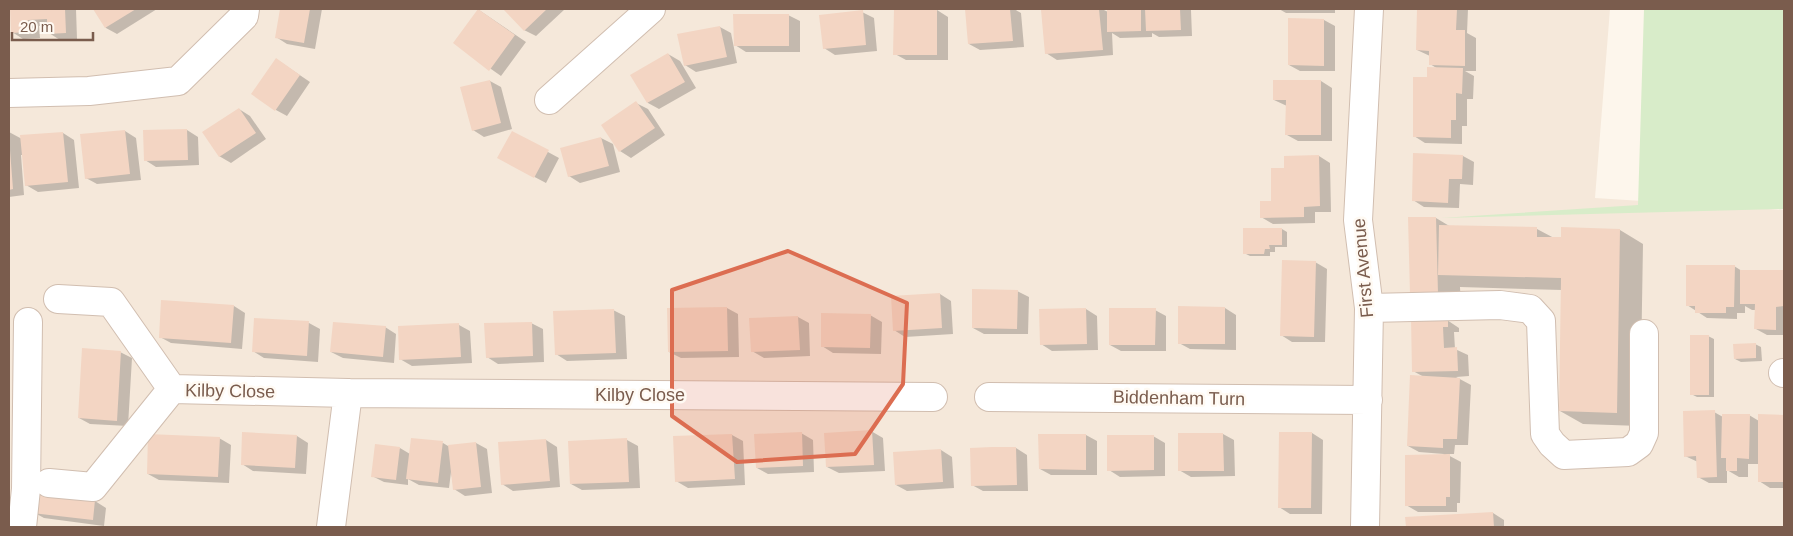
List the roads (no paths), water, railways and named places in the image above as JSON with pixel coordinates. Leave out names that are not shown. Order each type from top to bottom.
[{"type":"street","points":[[9,93],[90,91],[178,81],[244,16],[245,9]]},
{"type":"street","points":[[549,100],[651,9]]},
{"type":"street","name":"First Avenue","points":[[1365,527],[1368,308],[1358,220],[1369,9]]},
{"type":"street","points":[[49,483],[93,487],[172,390],[111,302],[58,299]]},
{"type":"street","points":[[1368,308],[1500,305],[1530,309],[1541,322],[1545,434],[1552,444],[1564,455],[1628,452],[1639,444],[1644,433],[1644,334]]},
{"type":"street","points":[[22,527],[26,489],[28,322]]},
{"type":"street","name":"Kilby Close","points":[[172,390],[348,393],[933,396]]},
{"type":"street","points":[[332,527],[348,393]]},
{"type":"street","name":"Biddenham Turn","points":[[989,397],[1368,400]]}]
